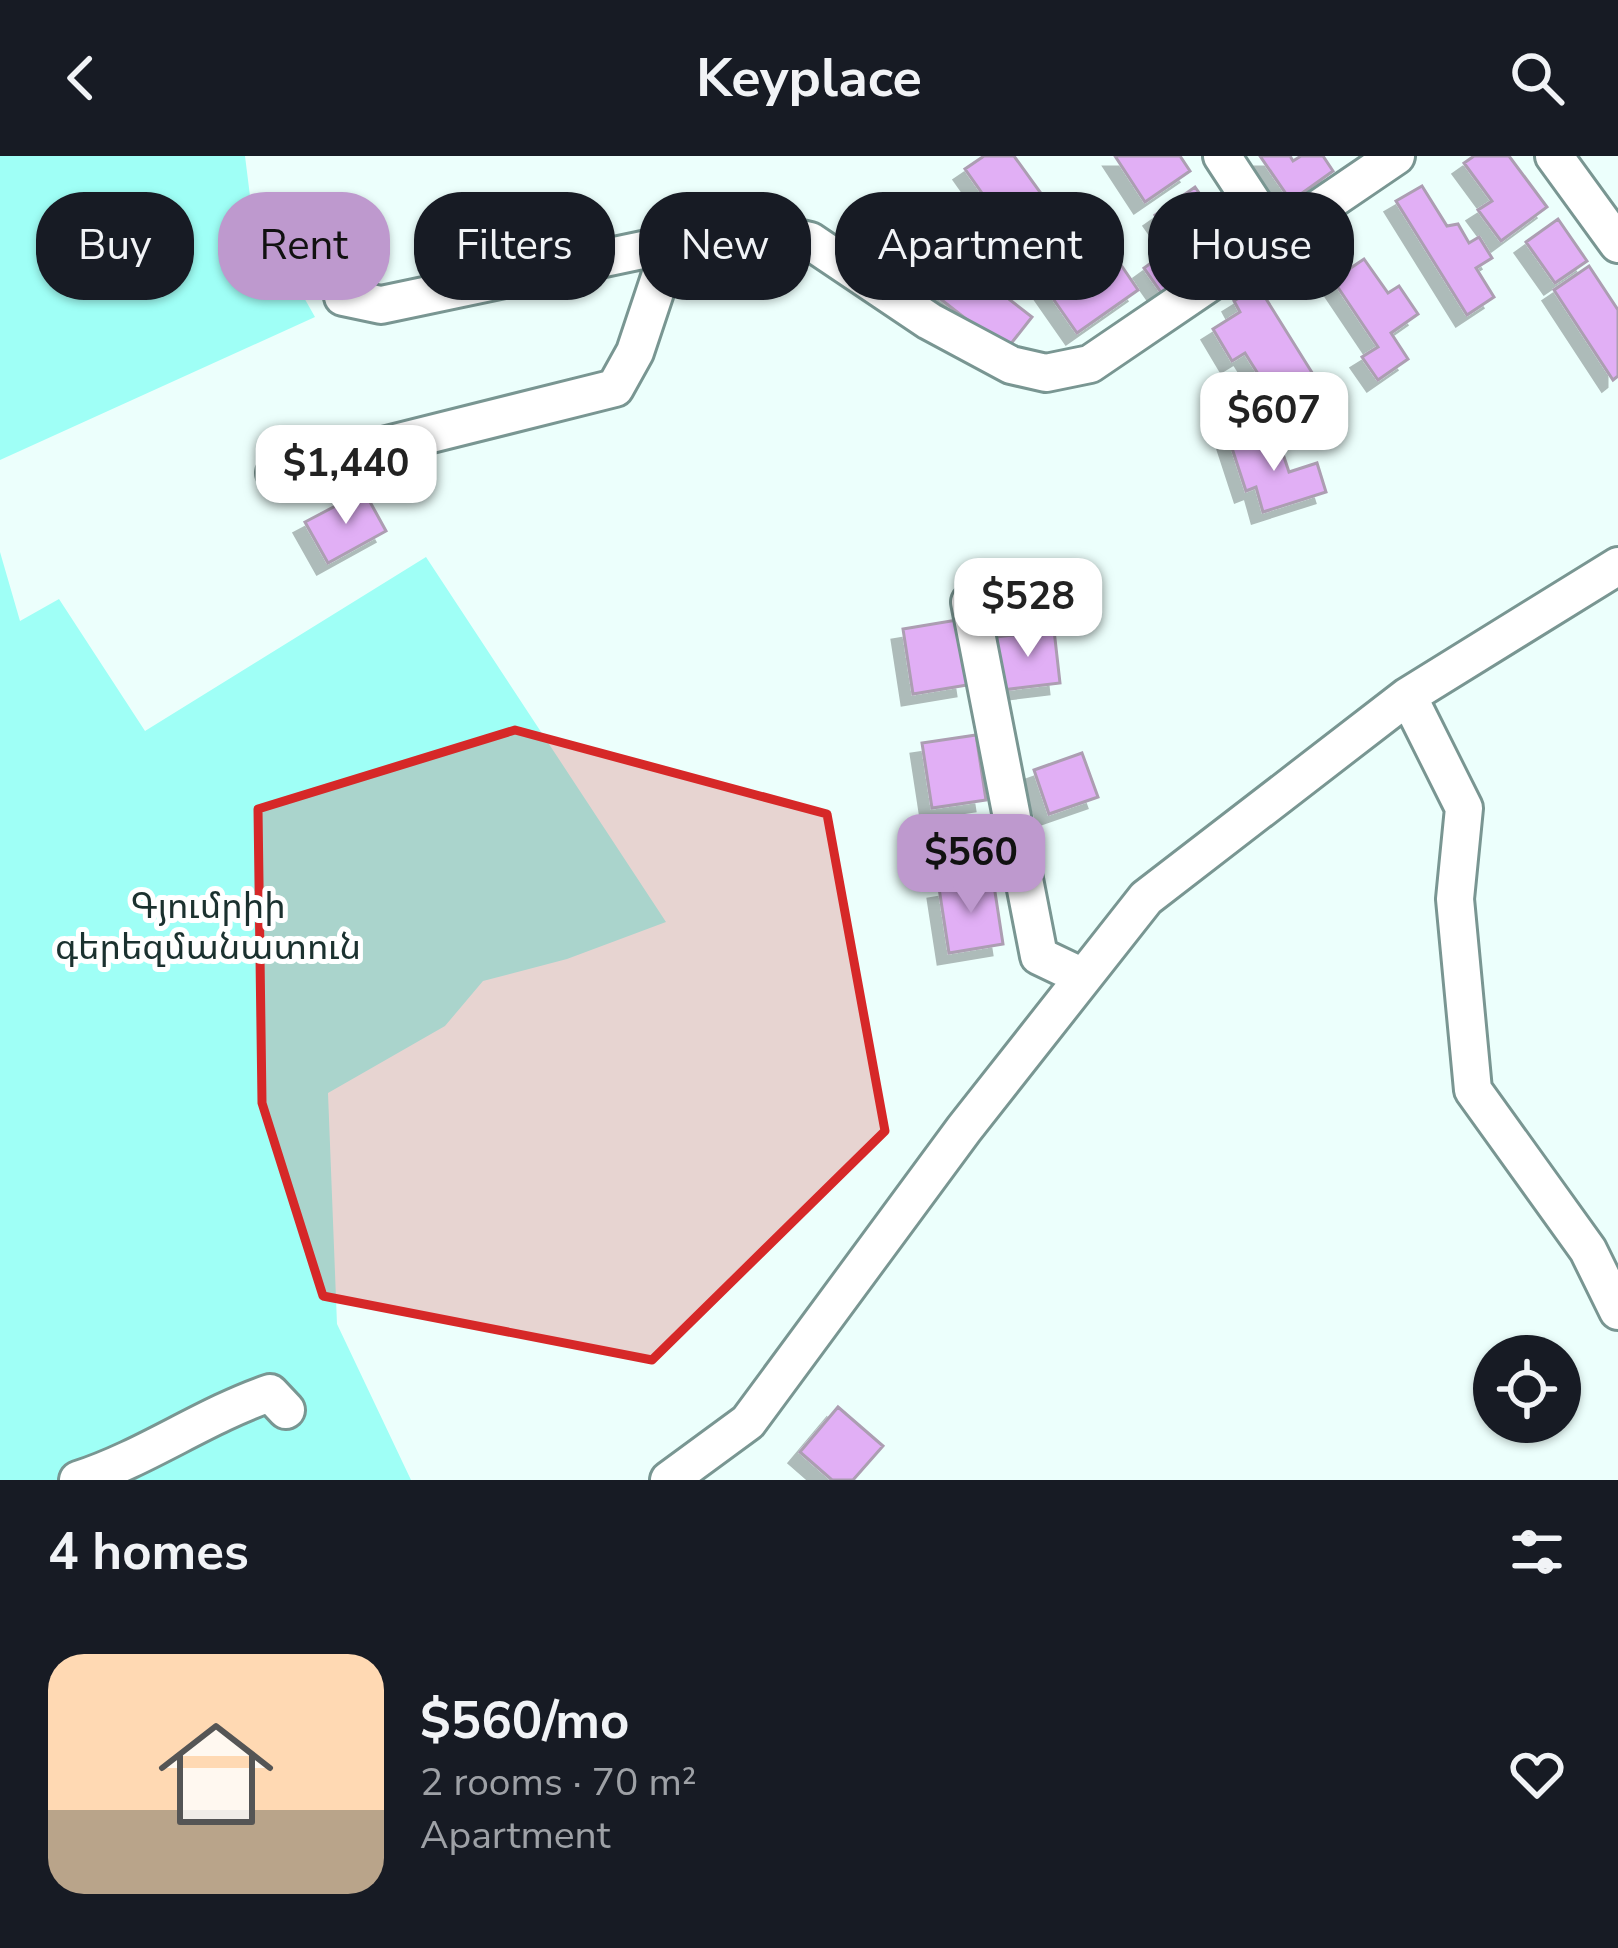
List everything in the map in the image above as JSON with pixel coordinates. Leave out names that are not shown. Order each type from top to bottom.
[{"type":"street","points":[[1222,156],[1246,192]]},
{"type":"street","points":[[1343,192],[1396,156]]},
{"type":"street","points":[[1554,156],[1618,244]]},
{"type":"street","points":[[811,242],[929,321],[1011,365],[1046,373],[1090,364],[1184,300]]},
{"type":"street","points":[[359,300],[381,304],[639,251]]},
{"type":"street","points":[[275,473],[615,388],[635,352],[652,300]]},
{"type":"street","points":[[668,1480],[748,1422],[964,1129],[1146,898],[1408,696],[1618,566]]},
{"type":"street","points":[[970,602],[1040,956],[1083,977]]},
{"type":"street","points":[[1408,696],[1464,808],[1455,899],[1473,1090],[1588,1250],[1618,1311]]},
{"type":"street","points":[[78,1480],[122,1466],[191,1426],[270,1393],[286,1410]]},
{"type":"highlighted area","points":[[515,730],[827,814],[885,1131],[652,1360],[323,1296],[262,1103],[258,809]]},
{"type":"green space","points":[[0,156],[245,156],[250,192],[218,192],[218,300],[305,300],[315,317],[0,460]]},
{"type":"green space","name":"Գյումրիի գերեզմանատուն","points":[[0,552],[20,621],[59,599],[145,731],[426,557],[666,922],[567,959],[483,981],[445,1026],[328,1093],[337,1324],[411,1480],[0,1480]]},
{"type":"building","points":[[984,156],[1014,156],[1040,192],[981,192],[965,169]]},
{"type":"building","points":[[1115,156],[1180,156],[1190,171],[1160,192],[1148,192],[1145,202]]},
{"type":"building","points":[[1260,156],[1290,156],[1293,161],[1301,156],[1323,156],[1333,171],[1304,192],[1285,192]]},
{"type":"building","points":[[1474,156],[1509,156],[1547,207],[1501,241],[1478,210],[1492,201],[1464,163]]},
{"type":"building","points":[[1422,186],[1447,226],[1458,224],[1469,243],[1479,237],[1492,258],[1476,268],[1494,297],[1467,315],[1396,201]]},
{"type":"building","points":[[1558,219],[1587,261],[1555,283],[1526,242]]},
{"type":"building","points":[[1364,259],[1388,293],[1399,286],[1418,314],[1391,333],[1408,359],[1378,380],[1362,357],[1378,347],[1346,300],[1354,300],[1354,266]]},
{"type":"building","points":[[1589,266],[1618,310],[1618,376],[1613,380],[1554,290]]},
{"type":"building","points":[[1124,269],[1138,290],[1124,300]]},
{"type":"building","points":[[942,300],[1010,300],[1032,317],[1006,350]]},
{"type":"building","points":[[1054,300],[1124,300],[1077,333]]},
{"type":"building","points":[[1267,300],[1326,395],[1287,420],[1245,353],[1232,361],[1213,329],[1240,312],[1234,301]]},
{"type":"building","points":[[1258,430],[1266,453],[1281,448],[1289,472],[1317,463],[1326,492],[1263,512],[1256,487],[1246,491],[1229,439]]},
{"type":"building","points":[[364,491],[386,531],[328,563],[305,522]]},
{"type":"building","points":[[957,620],[967,685],[913,694],[903,629]]},
{"type":"building","points":[[1054,630],[1060,683],[1002,690],[996,637]]},
{"type":"building","points":[[976,735],[986,800],[932,808],[922,743]]},
{"type":"building","points":[[1082,753],[1098,797],[1049,814],[1034,770]]},
{"type":"building","points":[[993,879],[1003,944],[949,953],[939,888]]},
{"type":"building","points":[[838,1407],[883,1446],[853,1480],[832,1480],[800,1452]]}]
